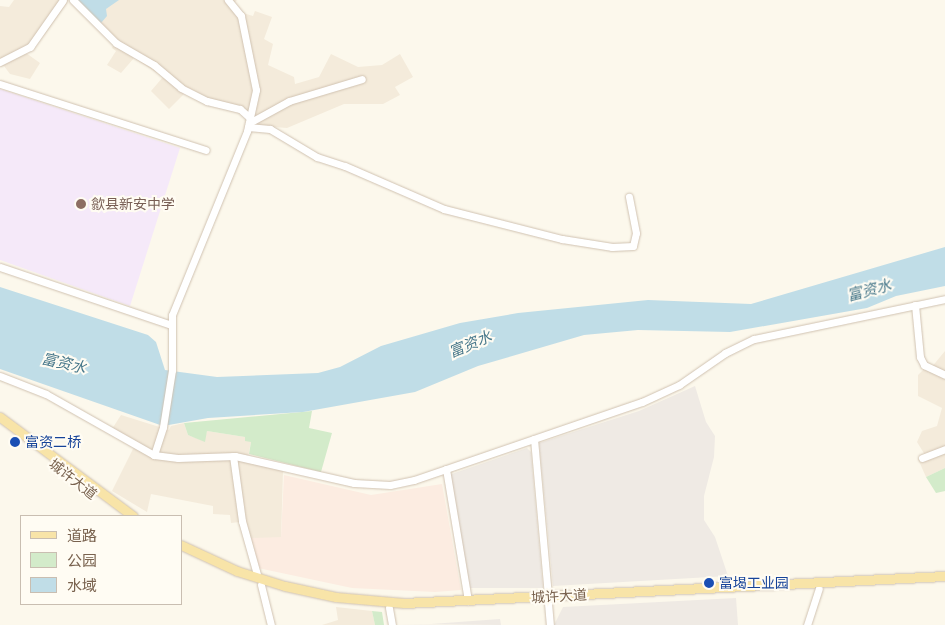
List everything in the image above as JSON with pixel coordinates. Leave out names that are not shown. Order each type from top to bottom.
[{"type":"main road","name":"城许大道","points":[[0,417],[132,515]]},
{"type":"main road","name":"城许大道","points":[[0,424],[121,515]]},
{"type":"main road","name":"城许大道","points":[[182,545],[260,582],[352,599],[414,603],[548,600],[945,576]]},
{"type":"main road","name":"城许大道","points":[[182,552],[260,582],[318,600],[389,608],[945,582]]},
{"type":"street","points":[[0,62],[30,47],[63,0]]},
{"type":"street","points":[[72,0],[116,43],[154,65],[181,88],[208,101],[240,109],[249,123],[270,129],[317,157],[346,166],[444,210],[562,239],[612,247],[633,246],[636,233],[629,197]]},
{"type":"street","points":[[154,455],[164,427],[172,370],[171,325],[249,123],[256,90],[241,16],[228,0]]},
{"type":"street","points":[[249,123],[289,101],[362,79]]},
{"type":"street","points":[[0,84],[206,150]]},
{"type":"street","points":[[0,267],[171,325]]},
{"type":"street","points":[[0,376],[46,394],[154,455],[178,458],[233,456],[374,485],[406,482],[657,395],[686,381],[724,352],[754,339],[945,300]]},
{"type":"street","points":[[915,305],[920,357],[924,365],[945,375]]},
{"type":"street","points":[[534,439],[550,625]]},
{"type":"street","points":[[922,458],[945,449]]},
{"type":"street","points":[[233,456],[242,521],[271,625]]},
{"type":"street","points":[[446,469],[468,601]]},
{"type":"street","points":[[807,625],[819,589]]},
{"type":"street","points":[[389,608],[392,625]]},
{"type":"shaded area","points":[[14,0],[69,0],[45,34],[26,53],[40,63],[30,79],[10,74],[4,66],[0,67],[0,6],[9,7]]},
{"type":"shaded area","points":[[69,0],[237,0],[233,4],[243,13],[253,16],[255,11],[272,17],[264,39],[273,44],[268,65],[294,77],[295,84],[319,77],[331,54],[358,67],[382,65],[400,54],[413,77],[395,87],[400,95],[383,104],[344,104],[287,128],[246,125],[246,118],[242,113],[185,93],[169,109],[151,91],[163,77],[134,58],[121,73],[107,65],[116,51],[112,48],[114,44]]},
{"type":"shaded area","name":"歙县新安中学","points":[[0,89],[180,148],[130,306],[0,260]]},
{"type":"shaded area","points":[[945,351],[945,468],[926,477],[918,459],[925,455],[917,442],[922,431],[937,426],[942,408],[918,396],[918,375],[927,366],[931,368]]},
{"type":"shaded area","points":[[695,386],[706,422],[715,436],[714,457],[704,496],[704,520],[715,537],[728,576],[553,586],[539,443],[639,411]]},
{"type":"shaded area","points":[[121,415],[169,430],[171,426],[184,423],[188,435],[204,441],[207,431],[245,437],[251,442],[247,462],[283,471],[281,538],[244,539],[240,522],[231,523],[230,515],[213,514],[213,506],[151,494],[147,512],[112,491],[136,443],[112,429]]},
{"type":"shaded area","points":[[527,448],[531,452],[543,588],[470,588],[449,475]]},
{"type":"shaded area","points":[[284,475],[371,495],[442,484],[461,590],[435,592],[352,588],[258,568],[251,538],[281,537]]},
{"type":"shaded area","points":[[736,598],[738,625],[554,625],[563,607]]},
{"type":"shaded area","points":[[336,607],[372,611],[375,625],[322,625],[338,620]]},
{"type":"shaded area","points":[[500,619],[501,625],[396,624],[431,624]]},
{"type":"green space","points":[[312,411],[309,428],[332,433],[321,472],[249,454],[251,442],[245,441],[245,437],[207,431],[205,442],[188,435],[184,423]]},
{"type":"green space","points":[[945,468],[945,491],[936,493],[926,477]]},
{"type":"green space","points":[[372,611],[382,612],[384,625],[375,625]]},
{"type":"water","points":[[76,0],[119,0],[106,9],[107,16],[101,23]]},
{"type":"water","name":"富资水","points":[[945,247],[945,286],[896,296],[867,308],[730,332],[638,330],[584,335],[478,366],[415,392],[303,412],[208,418],[163,426],[0,369],[0,287],[148,335],[156,342],[165,370],[217,377],[318,373],[340,367],[381,346],[460,323],[518,313],[648,300],[751,304]]},
{"type":"place","name":"歙县新安中学","points":[[81,204]]},
{"type":"place","name":"富资二桥","points":[[15,442]]},
{"type":"place","name":"富堨工业园","points":[[709,583]]}]
